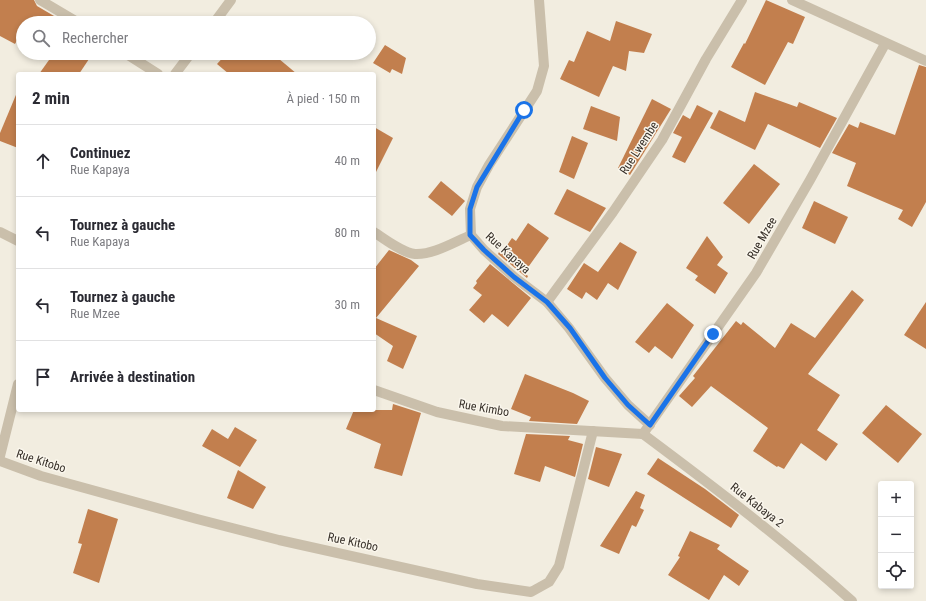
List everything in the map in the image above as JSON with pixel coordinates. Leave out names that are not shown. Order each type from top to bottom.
[{"type":"street","points":[[40,0],[67,16]]},
{"type":"street","points":[[219,16],[232,0]]},
{"type":"street","name":"Rue Kapaya","points":[[539,0],[544,66],[537,91],[489,165],[477,187],[470,209],[470,235],[514,277],[547,302],[570,328],[605,378],[628,405],[650,425]]},
{"type":"street","name":"Rue Lwembe","points":[[547,302],[662,140],[706,59],[742,0]]},
{"type":"street","points":[[792,0],[926,62]]},
{"type":"street","name":"Rue Mzee","points":[[643,434],[756,273],[810,180],[885,44]]},
{"type":"street","points":[[136,60],[155,72]]},
{"type":"street","points":[[177,72],[186,60]]},
{"type":"street","points":[[0,232],[16,240]]},
{"type":"street","points":[[376,233],[394,245],[414,254],[429,252],[470,235]]},
{"type":"street","name":"Rue Kimbo","points":[[376,391],[437,412],[502,426],[643,434]]},
{"type":"street","points":[[0,456],[16,392]]},
{"type":"street","name":"Rue Kitobo","points":[[0,461],[41,476],[264,536],[477,584],[531,592],[549,582],[559,566],[593,432]]},
{"type":"street","name":"Rue Kabaya 2","points":[[643,434],[742,508],[812,565],[852,601]]},
{"type":"building","points":[[0,0],[34,0],[37,6],[54,16],[16,16],[15,44],[0,36]]},
{"type":"building","points":[[766,0],[805,17],[793,44],[788,42],[765,85],[731,67],[744,43],[745,44]]},
{"type":"building","points":[[616,21],[652,34],[644,53],[629,51],[626,71],[613,66],[599,97],[560,79],[569,60],[574,62],[587,31],[610,41]]},
{"type":"building","points":[[385,45],[406,58],[402,74],[392,69],[390,73],[373,63]]},
{"type":"building","points":[[49,60],[88,60],[80,72],[40,72]]},
{"type":"building","points":[[221,60],[280,60],[295,72],[227,72],[217,64]]},
{"type":"building","points":[[919,65],[926,67],[926,202],[912,227],[898,219],[903,210],[847,186],[856,163],[832,153],[849,124],[858,128],[860,122],[895,135]]},
{"type":"building","points":[[755,92],[797,107],[799,102],[837,118],[820,148],[768,124],[755,150],[710,128],[719,110],[745,122]]},
{"type":"building","points":[[16,95],[16,147],[0,141],[0,133]]},
{"type":"building","points":[[652,99],[671,109],[630,175],[618,168]]},
{"type":"building","points":[[697,105],[713,113],[685,163],[672,157],[682,137],[673,133],[683,115],[690,119]]},
{"type":"building","points":[[591,106],[620,117],[617,141],[583,129]]},
{"type":"building","points":[[376,128],[393,138],[376,172]]},
{"type":"building","points":[[572,136],[588,143],[574,179],[559,172]]},
{"type":"building","points":[[754,164],[780,184],[749,224],[723,203]]},
{"type":"building","points":[[441,181],[465,201],[452,216],[428,197]]},
{"type":"building","points":[[567,189],[606,208],[590,232],[554,214]]},
{"type":"building","points":[[814,201],[848,217],[835,244],[802,228]]},
{"type":"building","points":[[528,223],[549,238],[524,273],[528,276],[527,278],[498,254],[499,252],[501,254],[512,238],[516,241]]},
{"type":"building","points":[[707,236],[723,257],[717,265],[728,273],[715,294],[695,280],[698,276],[686,268]]},
{"type":"building","points":[[620,242],[637,252],[618,290],[608,283],[597,300],[586,292],[582,299],[567,289],[584,263],[598,272]]},
{"type":"building","points":[[389,250],[411,260],[419,266],[376,318],[376,266]]},
{"type":"building","points":[[490,264],[531,298],[508,327],[492,314],[484,323],[469,310],[482,295],[473,288],[477,283],[476,281]]},
{"type":"building","points":[[852,290],[864,300],[808,374],[840,395],[817,430],[838,444],[826,461],[801,443],[784,469],[778,466],[777,467],[753,451],[768,428],[711,386],[692,407],[679,396],[695,378],[693,376],[736,321],[741,325],[743,322],[775,348],[791,323],[815,338]]},
{"type":"building","points":[[926,302],[926,349],[904,335]]},
{"type":"building","points":[[667,303],[694,325],[672,359],[655,346],[649,353],[635,342]]},
{"type":"building","points":[[376,318],[417,336],[403,369],[387,361],[393,346],[376,334]]},
{"type":"building","points":[[525,374],[589,401],[577,424],[529,421],[531,417],[511,409]]},
{"type":"building","points":[[393,404],[421,413],[402,476],[374,468],[381,444],[346,429],[353,412],[392,410]]},
{"type":"building","points":[[886,405],[922,434],[898,463],[862,433]]},
{"type":"building","points":[[235,427],[257,440],[240,467],[202,446],[212,429],[228,439]]},
{"type":"building","points":[[526,434],[570,436],[568,440],[583,444],[575,477],[545,466],[540,482],[514,474]]},
{"type":"building","points":[[596,447],[622,454],[609,487],[588,479]]},
{"type":"building","points":[[658,458],[705,489],[739,515],[731,528],[647,474]]},
{"type":"building","points":[[238,470],[266,487],[253,509],[227,498]]},
{"type":"building","points":[[636,491],[645,495],[640,508],[644,510],[636,527],[632,525],[619,554],[600,546]]},
{"type":"building","points":[[88,509],[118,519],[99,583],[73,573],[82,544],[78,543]]},
{"type":"building","points":[[690,531],[720,545],[717,549],[749,571],[739,586],[724,575],[709,600],[668,575],[680,557],[678,556]]},
{"type":"route","points":[[524,110],[489,165],[477,187],[470,209],[470,235],[514,277],[547,302],[570,328],[588,356],[605,378],[628,405],[650,425],[713,334]]}]
